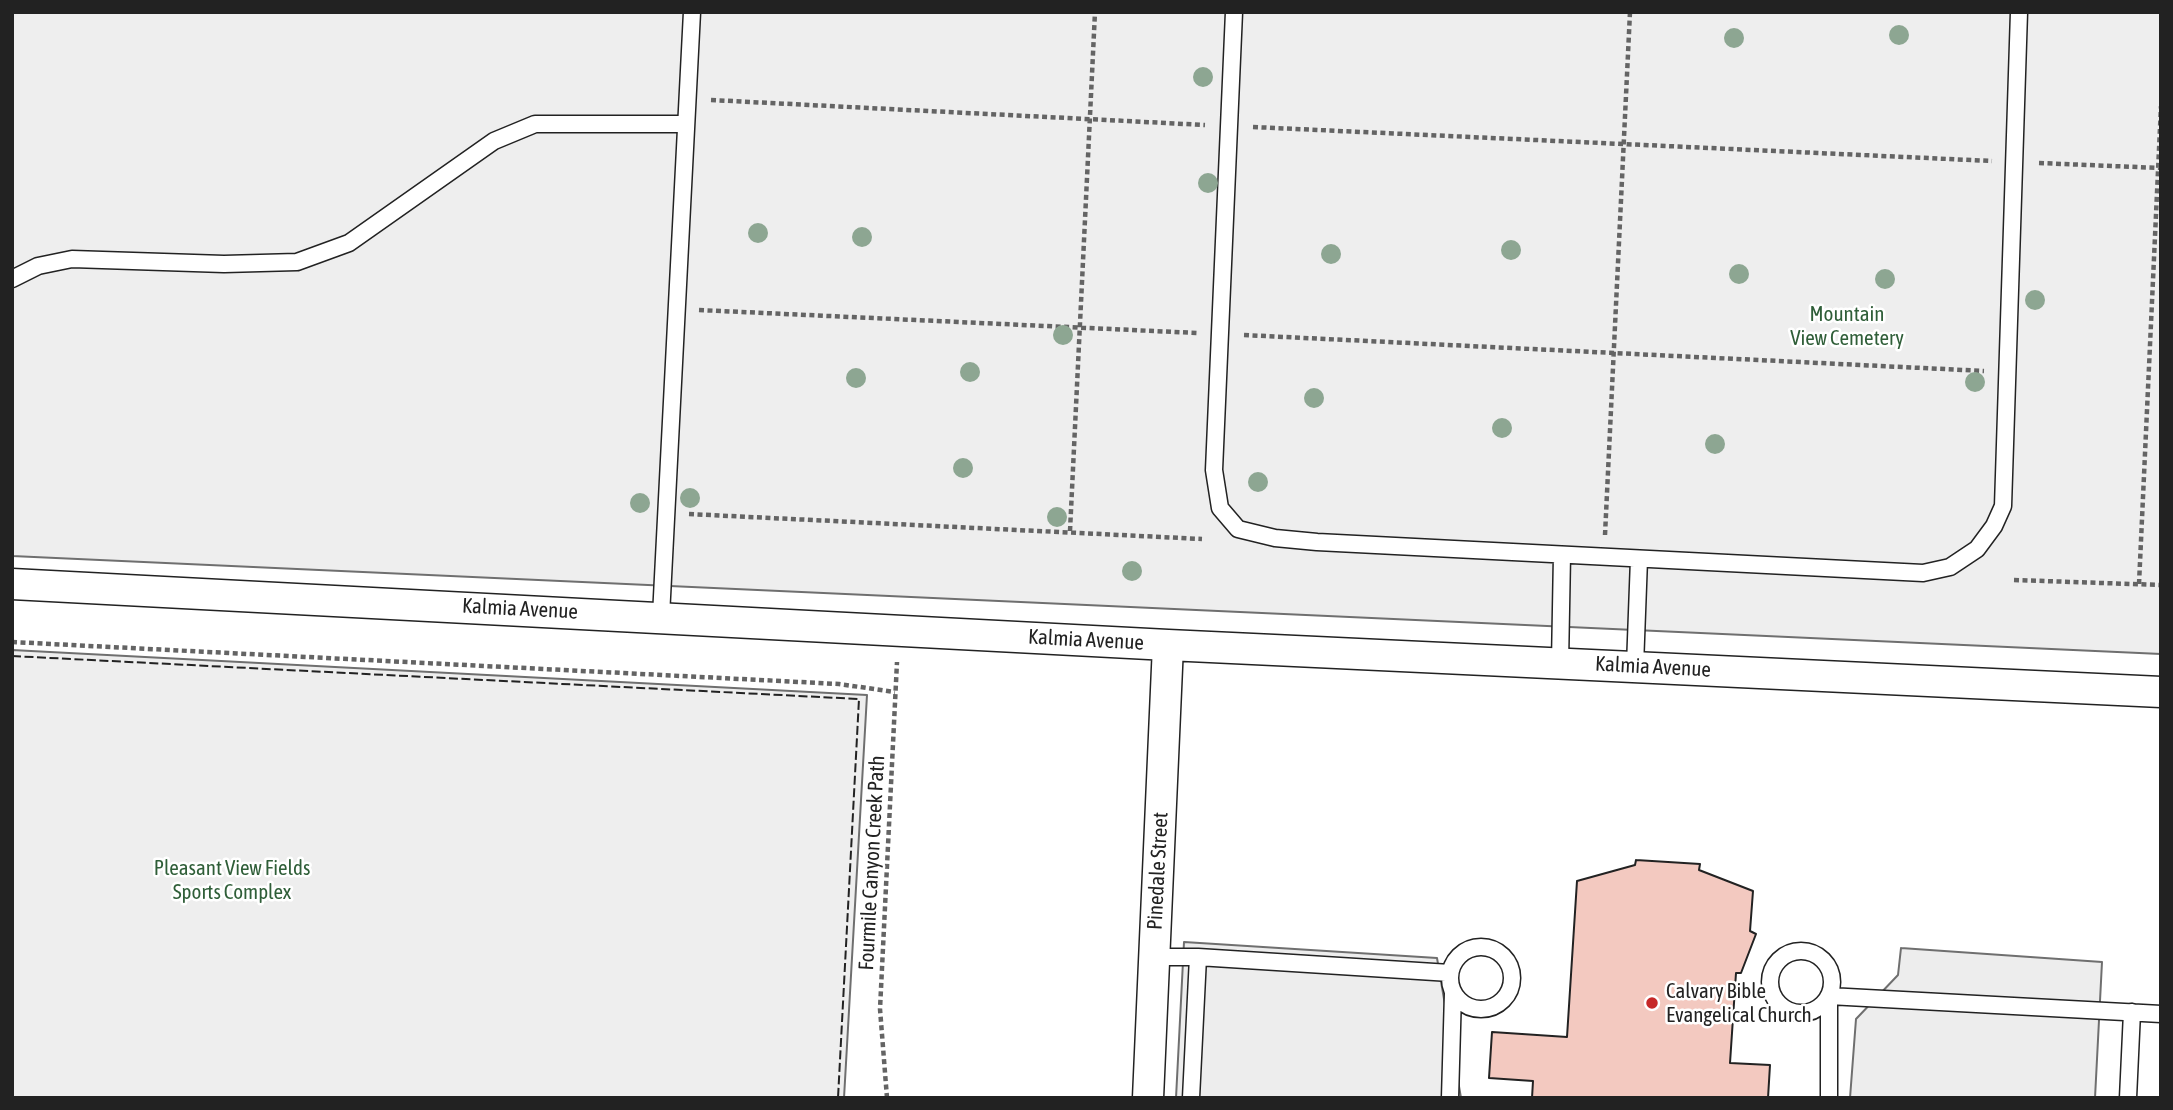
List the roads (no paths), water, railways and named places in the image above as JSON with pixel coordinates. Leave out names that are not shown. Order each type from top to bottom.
[{"type":"street","name":"Kalmia Avenue","points":[[12,584],[662,616],[1168,645],[2161,692]]},
{"type":"street","name":"Pinedale Street","points":[[1148,1098],[1168,645]]},
{"type":"lane","points":[[662,616],[692,12]]},
{"type":"lane","points":[[1234,12],[1214,470],[1220,508],[1238,529],[1275,538],[1317,542],[1923,573],[1950,567],[1977,549],[1994,526],[2003,506],[2019,12]]},
{"type":"lane","points":[[12,279],[38,266],[72,259],[224,264],[298,262],[349,243],[494,141],[535,124],[686,124]]},
{"type":"lane","points":[[1560,663],[1562,555]]},
{"type":"lane","points":[[1635,666],[1639,559]]},
{"type":"lane","points":[[1477,947],[1487,947],[1498,951],[1507,959],[1512,969],[1513,982],[1510,992],[1501,1003],[1479,1010],[1460,1002],[1453,993],[1450,973],[1459,956],[1477,947]]},
{"type":"lane","points":[[1154,957],[1198,957],[1450,973]]},
{"type":"lane","points":[[1191,1098],[1198,957]]},
{"type":"lane","points":[[1450,1098],[1453,993]]},
{"type":"lane","points":[[1829,1098],[1829,996],[2161,1014]]},
{"type":"lane","points":[[2128,1098],[2132,1012]]},
{"type":"place","name":"Calvary Bible Evangelical Church","points":[[1652,1003]]},
{"type":"park label","name":"Mountain View Cemetery","points":[[1847,326]]},
{"type":"park label","name":"Pleasant View Fields Sports Complex","points":[[232,880]]}]
